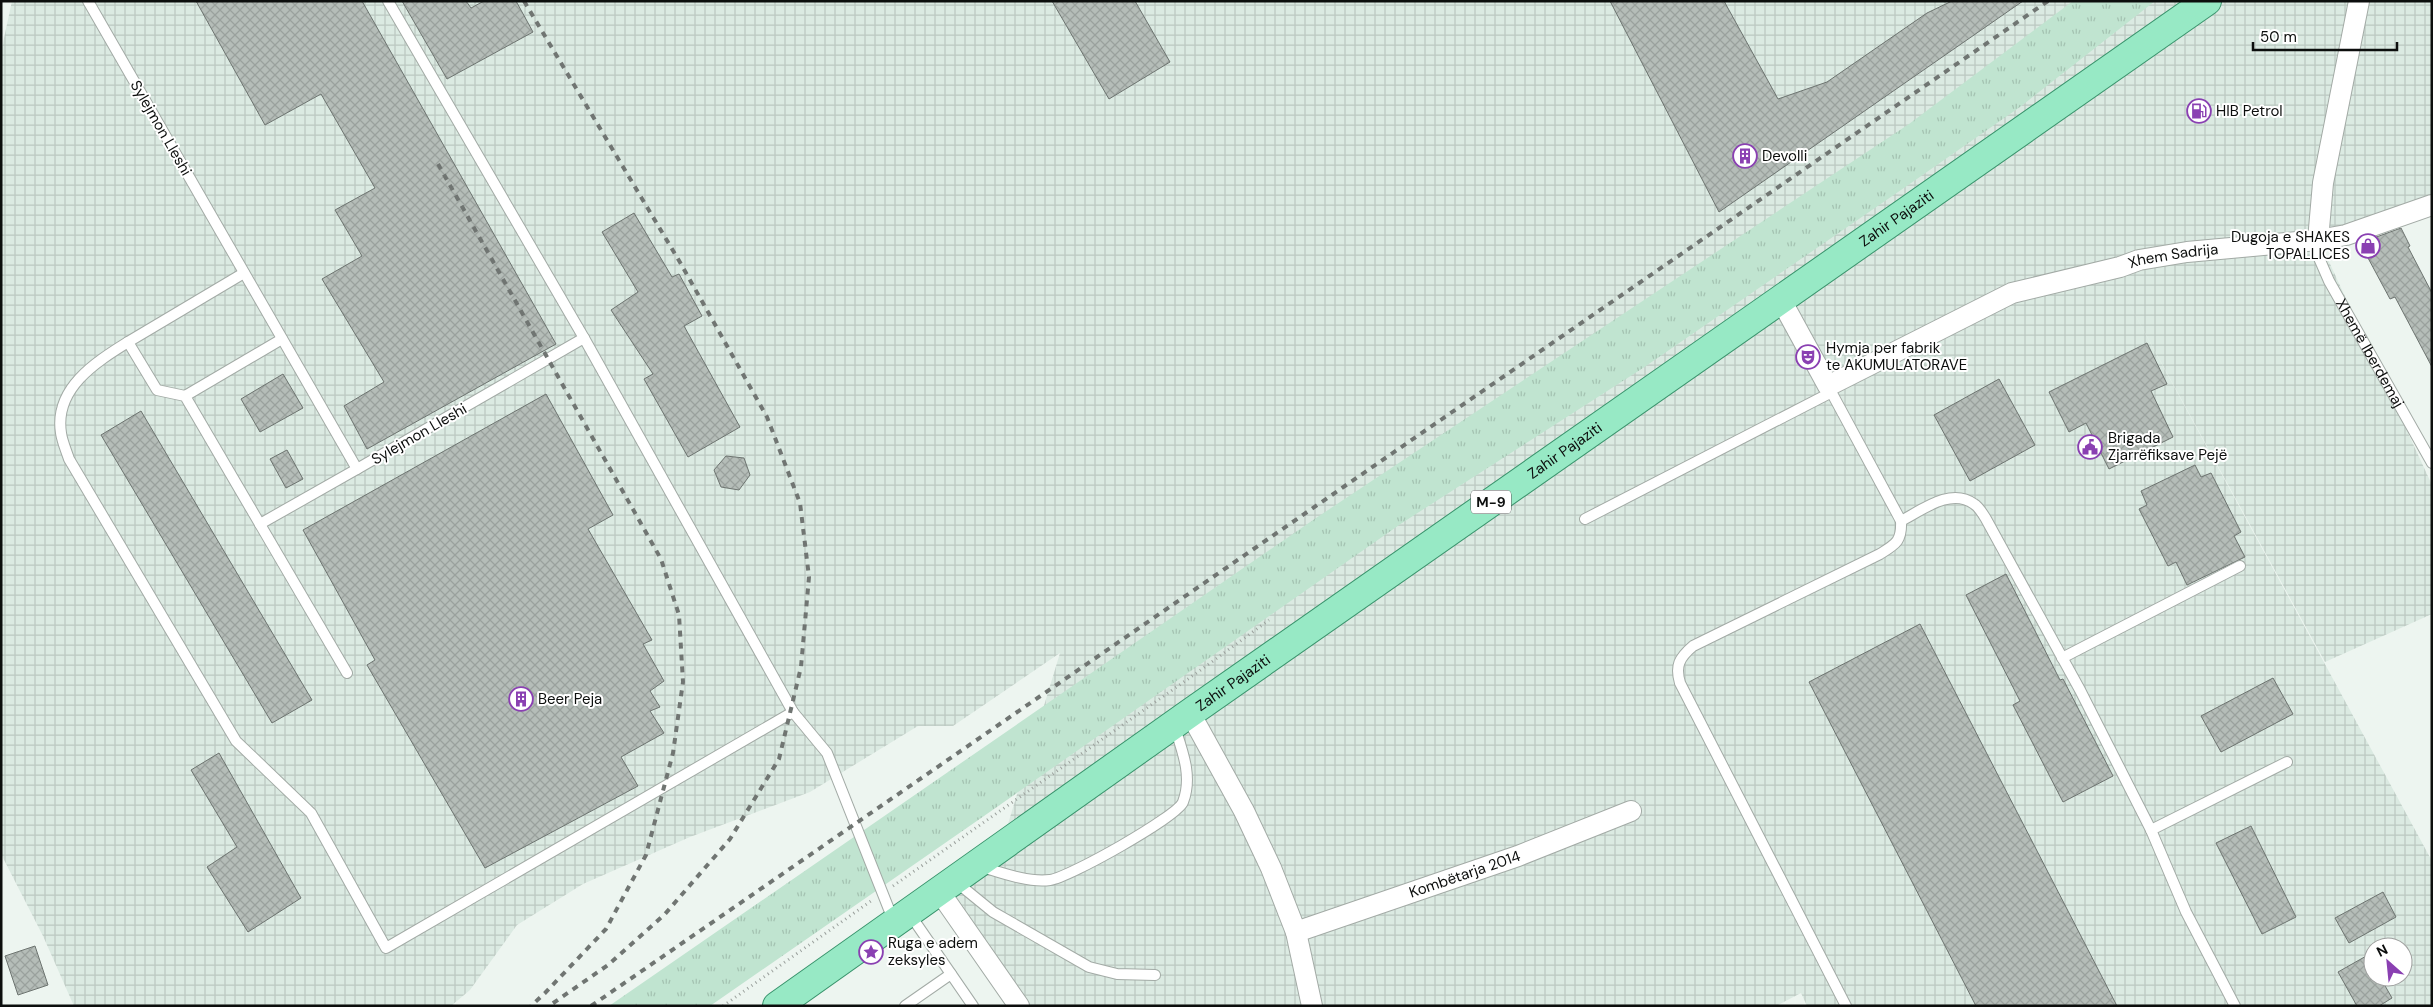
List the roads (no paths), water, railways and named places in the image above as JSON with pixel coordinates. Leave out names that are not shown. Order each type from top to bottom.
[{"type":"main road","name":"Zahir Pajaziti","points":[[777,1006],[1182,718],[2207,1]]},
{"type":"street","name":"Xhemë Iberdemaj","points":[[2318,240],[2323,183],[2359,1]]},
{"type":"street","points":[[2318,240],[2346,235],[2432,205]]},
{"type":"street","name":"Xhem Sadrija","points":[[1830,389],[2012,293],[2120,267],[2139,260],[2187,252],[2318,240]]},
{"type":"street","points":[[1781,300],[1830,389]]},
{"type":"street","points":[[1182,718],[1244,811],[1271,868],[1296,932],[1312,1006]]},
{"type":"street","name":"Kombëtarja 2014","points":[[1296,932],[1518,856],[1631,811]]},
{"type":"street","points":[[956,879],[1019,1006]]},
{"type":"lane","name":"Sylejmon Lleshi","points":[[88,1],[357,469],[584,338]]},
{"type":"lane","points":[[388,1],[584,338],[792,712],[827,753],[902,918],[951,974],[973,1006]]},
{"type":"lane","name":"Xhemë Iberdemaj","points":[[2318,240],[2319,258],[2329,281],[2432,463]]},
{"type":"lane","points":[[244,273],[94,363],[73,385],[62,406],[60,432],[69,459],[236,741],[311,814],[386,948],[792,712]]},
{"type":"lane","points":[[128,342],[157,390],[185,396],[282,339]]},
{"type":"lane","points":[[1585,519],[1830,389],[1901,521],[1902,534],[1894,545],[1693,646],[1678,662],[1677,672],[1680,683],[1846,1006]]},
{"type":"lane","points":[[185,396],[347,673]]},
{"type":"lane","points":[[260,524],[357,469]]},
{"type":"lane","points":[[1901,521],[1948,498],[1963,498],[1976,504],[2062,658],[2151,830],[2186,912],[2235,1006]]},
{"type":"lane","points":[[2062,658],[2240,566]]},
{"type":"lane","points":[[956,879],[1014,876],[1050,880],[1087,866],[1147,829],[1182,804],[1188,781],[1182,718]]},
{"type":"lane","points":[[2151,830],[2287,762]]},
{"type":"lane","points":[[956,879],[993,912],[1046,945],[1089,967],[1117,974],[1155,975]]},
{"type":"lane","points":[[905,1006],[951,974]]},
{"type":"railway","points":[[524,1],[681,264],[767,417],[800,503],[809,577],[801,667],[779,759],[730,839],[665,914],[608,965],[549,1006]]},
{"type":"railway","points":[[591,1006],[2048,1]]},
{"type":"railway","points":[[438,164],[661,559],[679,615],[683,682],[673,753],[646,855],[606,929],[531,1006]]},
{"type":"place","name":"HIB Petrol","points":[[2199,111]]},
{"type":"place","name":"Devolli","points":[[1745,156]]},
{"type":"place","name":"Dugoja e SHAKES TOPALLICES","points":[[2368,246]]},
{"type":"place","name":"Hymja per fabrik te AKUMULATORAVE","points":[[1808,357]]},
{"type":"place","name":"Brigada Zjarrëfiksave Pejë","points":[[2090,447]]},
{"type":"place","name":"Beer Peja","points":[[521,699]]},
{"type":"place","name":"Ruga e adem zeksyles","points":[[871,952]]}]
